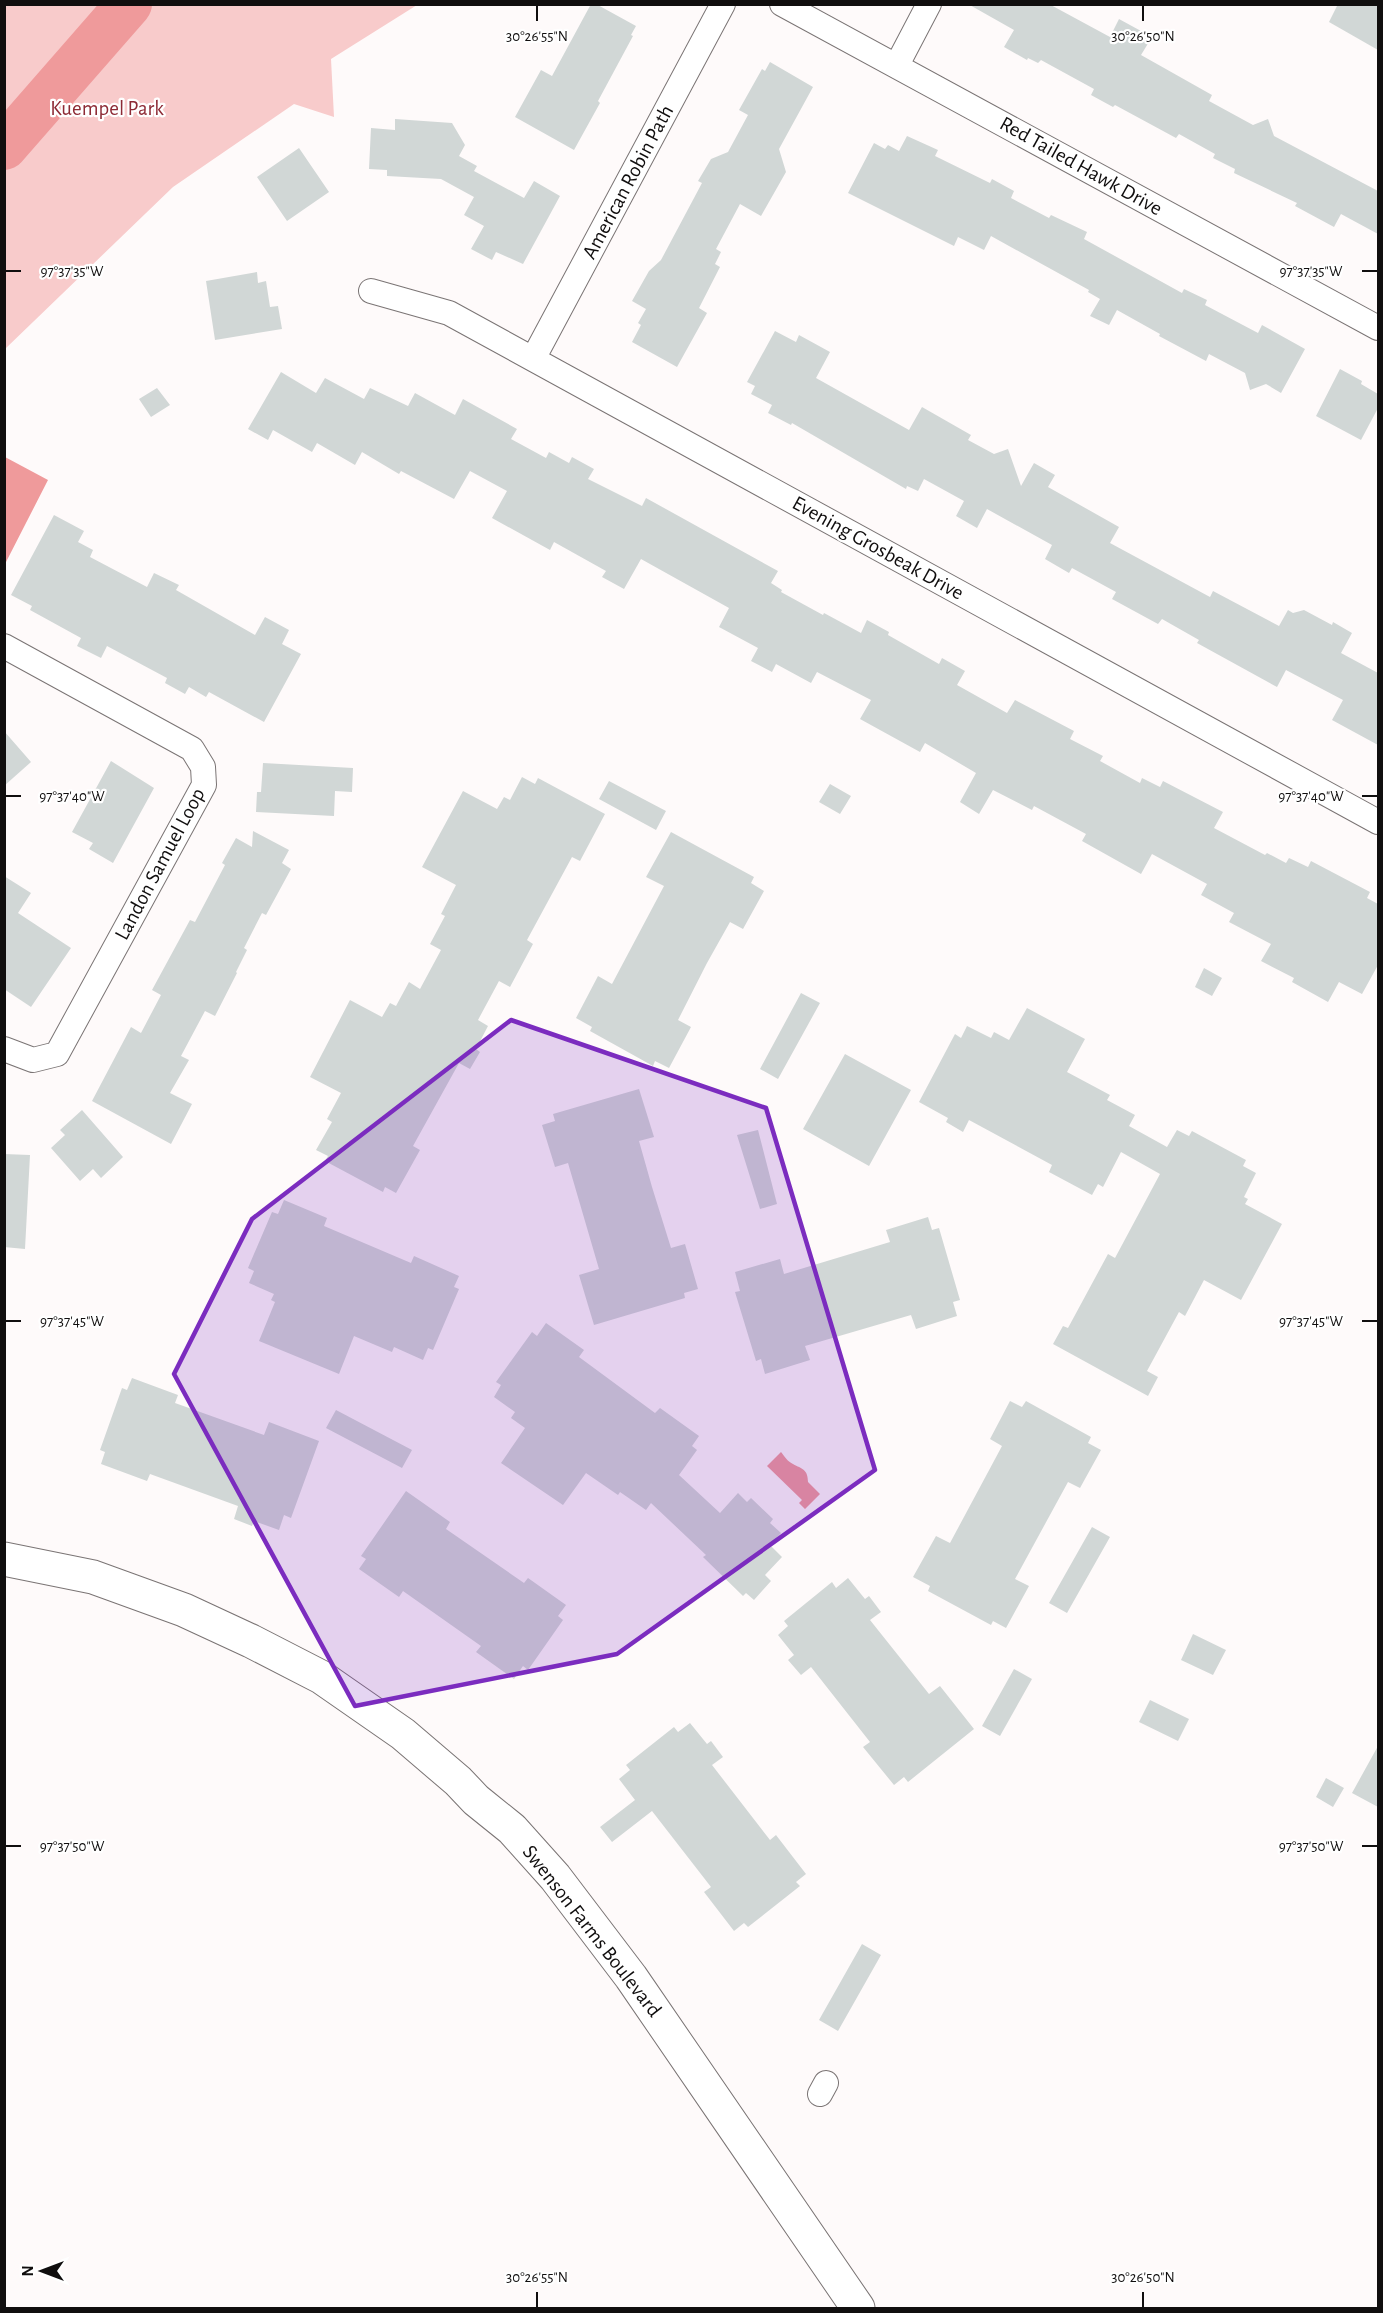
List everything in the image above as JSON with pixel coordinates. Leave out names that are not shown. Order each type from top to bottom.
[{"type":"street","name":"American Robin Path","points":[[533,359],[723,4]]},
{"type":"street","name":"Red Tailed Hawk Drive","points":[[782,4],[1378,328]]},
{"type":"street","points":[[897,65],[929,4]]},
{"type":"street","name":"Evening Grosbeak Drive","points":[[371,291],[448,313],[1378,822]]},
{"type":"street","name":"Landon Samuel Loop","points":[[4,646],[192,749],[203,767],[204,785],[57,1054],[33,1060],[4,1050]]},
{"type":"street","name":"Swenson Farms Boulevard","points":[[4,1559],[93,1578],[184,1610],[251,1641],[321,1677],[403,1734],[458,1780],[476,1800],[512,1829],[555,1877],[624,1968],[858,2308]]},
{"type":"highlighted area","points":[[511,1020],[766,1108],[875,1470],[617,1654],[355,1706],[174,1374],[252,1219]]},
{"type":"green space","name":"Kuempel Park","points":[[5,4],[417,5],[331,59],[334,117],[294,104],[173,187],[5,349]]},
{"type":"shaded area","points":[[5,457],[48,480],[5,564]]},
{"type":"shaded area","points":[[781,1452],[789,1462],[804,1470],[808,1482],[820,1494],[805,1509],[799,1503],[802,1500],[767,1466]]},
{"type":"building","points":[[591,4],[596,4],[636,26],[631,35],[633,36],[598,101],[600,103],[574,150],[515,117],[541,70],[552,76]]},
{"type":"building","points":[[968,4],[1049,4],[1110,37],[1119,19],[1152,37],[1141,55],[1212,95],[1209,101],[1253,125],[1268,119],[1274,136],[1378,191],[1378,234],[1341,214],[1334,227],[1295,206],[1297,203],[1234,173],[1235,169],[1213,158],[1215,154],[1179,134],[1176,138],[1115,105],[1113,107],[1091,95],[1094,89],[1041,60],[1038,63],[1028,58],[1027,60],[1004,47],[1014,30]]},
{"type":"building","points":[[1338,4],[1378,4],[1378,50],[1329,22]]},
{"type":"building","points":[[770,62],[813,87],[779,149],[786,172],[761,216],[740,204],[716,249],[721,252],[715,264],[720,267],[699,308],[707,313],[677,367],[632,342],[641,325],[638,323],[646,309],[632,301],[649,271],[661,260],[702,183],[698,181],[711,159],[728,152],[748,115],[739,110],[762,69],[765,71]]},
{"type":"building","points":[[395,119],[452,123],[465,145],[459,156],[477,166],[474,171],[524,198],[534,181],[560,196],[523,264],[496,252],[492,260],[471,249],[484,226],[464,215],[474,197],[441,179],[387,176],[387,170],[369,169],[371,128],[395,130]]},
{"type":"building","points":[[907,136],[938,150],[935,156],[990,183],[992,179],[1014,191],[1011,198],[1049,218],[1051,215],[1087,232],[1084,239],[1182,293],[1184,289],[1207,300],[1205,305],[1258,333],[1262,325],[1305,349],[1281,393],[1266,384],[1250,390],[1245,373],[1209,354],[1206,361],[1117,310],[1109,325],[1090,316],[1100,299],[1088,292],[1089,290],[991,236],[984,250],[958,237],[954,246],[848,193],[874,143],[885,149],[888,145],[899,151]]},
{"type":"building","points":[[299,148],[329,192],[287,221],[257,177]]},
{"type":"building","points":[[257,272],[258,283],[266,281],[270,307],[278,306],[282,329],[215,340],[206,281]]},
{"type":"building","points":[[775,331],[796,342],[799,335],[830,352],[816,378],[909,430],[922,407],[971,435],[968,440],[994,454],[1008,449],[1021,486],[1034,463],[1055,475],[1048,487],[1119,527],[1110,543],[1210,597],[1213,591],[1279,626],[1288,610],[1293,613],[1304,610],[1352,633],[1341,653],[1378,673],[1378,745],[1332,720],[1343,700],[1286,670],[1277,687],[1197,643],[1199,640],[1162,619],[1158,624],[1112,599],[1116,592],[1072,568],[1069,573],[1045,559],[1052,545],[987,509],[977,528],[956,516],[964,501],[924,479],[918,491],[907,486],[906,489],[792,423],[791,425],[768,413],[772,405],[751,394],[755,386],[747,382]]},
{"type":"building","points":[[1340,369],[1362,381],[1361,384],[1378,394],[1378,408],[1361,440],[1316,416]]},
{"type":"building","points":[[281,372],[316,393],[325,378],[364,399],[370,388],[408,406],[415,393],[455,415],[463,399],[517,429],[511,439],[546,458],[549,452],[569,463],[572,457],[594,469],[588,479],[642,506],[646,498],[778,571],[771,583],[782,590],[781,592],[823,615],[824,613],[861,633],[867,620],[889,632],[888,635],[939,664],[942,658],[965,671],[957,685],[1007,713],[1015,700],[1074,731],[1070,739],[1103,756],[1100,761],[1140,783],[1142,778],[1160,787],[1163,781],[1223,812],[1214,828],[1265,855],[1267,853],[1286,863],[1289,858],[1308,867],[1311,861],[1370,892],[1367,898],[1378,904],[1378,965],[1362,994],[1339,982],[1328,1002],[1292,982],[1294,978],[1261,961],[1271,944],[1229,922],[1234,913],[1201,895],[1207,884],[1152,854],[1141,874],[1082,841],[1086,834],[1034,806],[1032,810],[993,790],[979,814],[960,802],[976,773],[925,743],[920,752],[860,719],[871,700],[817,672],[811,683],[776,664],[772,672],[751,661],[758,648],[719,627],[729,608],[641,559],[624,589],[602,577],[606,571],[554,542],[550,550],[492,518],[507,491],[470,471],[454,499],[401,471],[399,474],[362,452],[355,465],[317,443],[312,452],[273,430],[268,440],[248,429]]},
{"type":"building","points":[[157,388],[170,405],[151,417],[139,399]]},
{"type":"building","points":[[54,515],[84,531],[78,542],[93,550],[90,557],[147,587],[154,573],[179,585],[176,590],[255,635],[265,617],[289,630],[282,644],[301,654],[264,722],[209,692],[206,697],[189,687],[185,694],[165,683],[167,678],[107,646],[101,658],[77,646],[81,638],[30,610],[32,606],[11,595]]},
{"type":"building","points":[[4,731],[31,762],[4,786]]},
{"type":"building","points":[[111,761],[154,788],[113,863],[89,849],[93,843],[72,832]]},
{"type":"building","points":[[263,763],[353,768],[352,792],[335,791],[334,816],[256,812],[257,792],[261,792]]},
{"type":"building","points":[[522,777],[535,784],[538,778],[605,814],[580,861],[572,857],[527,940],[533,944],[510,987],[499,981],[478,1020],[488,1026],[476,1049],[480,1052],[470,1069],[459,1063],[413,1146],[420,1150],[396,1193],[385,1187],[383,1192],[325,1161],[328,1156],[316,1150],[332,1122],[327,1119],[341,1093],[310,1077],[350,1000],[382,1017],[390,1003],[396,1006],[409,982],[420,989],[441,950],[430,944],[445,916],[441,914],[456,885],[422,867],[463,791],[497,809],[504,797],[510,800]]},
{"type":"building","points":[[609,781],[666,811],[656,830],[599,799]]},
{"type":"building","points":[[830,784],[851,796],[840,814],[819,802]]},
{"type":"building","points":[[253,831],[289,850],[282,863],[291,869],[266,915],[262,913],[244,948],[247,950],[237,973],[215,1016],[205,1011],[181,1056],[189,1060],[170,1093],[192,1104],[171,1144],[92,1101],[131,1027],[141,1033],[161,995],[152,990],[190,920],[195,922],[225,865],[222,863],[236,838],[252,847]]},
{"type":"building","points":[[671,832],[754,877],[751,883],[764,891],[743,929],[730,922],[707,963],[678,1020],[691,1027],[669,1068],[655,1061],[653,1066],[590,1031],[592,1027],[576,1018],[598,976],[612,984],[664,886],[646,877]]},
{"type":"building","points":[[4,876],[31,893],[18,913],[71,948],[31,1007],[4,989]]},
{"type":"building","points":[[1204,968],[1222,978],[1212,996],[1195,987]]},
{"type":"building","points":[[801,993],[820,1003],[778,1079],[760,1069]]},
{"type":"building","points":[[1027,1008],[1085,1039],[1067,1072],[1110,1095],[1107,1100],[1135,1115],[1129,1126],[1167,1147],[1177,1130],[1189,1136],[1192,1131],[1246,1160],[1243,1166],[1256,1173],[1244,1197],[1248,1199],[1245,1204],[1282,1224],[1241,1300],[1204,1280],[1185,1316],[1179,1312],[1147,1371],[1158,1377],[1148,1396],[1053,1344],[1063,1326],[1068,1328],[1108,1254],[1115,1258],[1160,1174],[1121,1152],[1103,1187],[1098,1184],[1092,1195],[1049,1172],[1052,1165],[969,1120],[963,1132],[946,1122],[948,1118],[919,1102],[955,1034],[961,1038],[967,1026],[991,1038],[994,1032],[1009,1040]]},
{"type":"building","points":[[845,1054],[911,1090],[869,1166],[803,1129]]},
{"type":"building","points":[[639,1089],[654,1137],[639,1141],[652,1187],[671,1248],[685,1244],[698,1289],[684,1293],[685,1298],[594,1325],[579,1275],[599,1269],[568,1163],[555,1167],[542,1125],[555,1121],[553,1114]]},
{"type":"building","points":[[82,1110],[123,1157],[101,1178],[93,1169],[80,1181],[51,1148],[65,1135],[60,1130]]},
{"type":"building","points":[[758,1130],[777,1204],[760,1209],[737,1135]]},
{"type":"building","points":[[4,1154],[30,1155],[25,1249],[4,1247]]},
{"type":"building","points":[[284,1200],[327,1218],[324,1226],[411,1263],[414,1256],[459,1276],[454,1287],[459,1289],[433,1350],[428,1348],[423,1360],[394,1347],[392,1352],[354,1336],[339,1374],[259,1341],[275,1302],[271,1300],[274,1294],[249,1283],[254,1271],[248,1268],[272,1212],[278,1214]]},
{"type":"building","points":[[928,1217],[932,1230],[939,1228],[960,1300],[953,1302],[957,1316],[916,1329],[911,1315],[805,1346],[810,1360],[765,1374],[761,1359],[756,1361],[735,1292],[740,1291],[735,1272],[780,1259],[784,1274],[890,1242],[886,1230]]},
{"type":"building","points":[[546,1323],[584,1350],[579,1357],[655,1413],[660,1408],[699,1436],[692,1446],[697,1450],[679,1475],[720,1513],[738,1493],[747,1502],[751,1498],[773,1519],[770,1523],[781,1533],[770,1545],[782,1557],[765,1575],[771,1581],[754,1600],[746,1593],[743,1596],[703,1557],[706,1555],[651,1503],[646,1510],[620,1492],[618,1495],[586,1473],[563,1505],[501,1463],[525,1428],[511,1418],[515,1412],[494,1397],[501,1385],[496,1382],[532,1332],[537,1336]]},
{"type":"building","points":[[132,1378],[178,1395],[175,1403],[264,1435],[269,1422],[319,1441],[291,1518],[284,1515],[279,1530],[254,1521],[252,1526],[234,1519],[238,1506],[150,1474],[147,1481],[101,1464],[105,1452],[100,1450],[122,1388],[127,1390]]},
{"type":"building","points":[[1010,1401],[1022,1407],[1026,1401],[1091,1437],[1088,1443],[1101,1450],[1080,1488],[1068,1482],[1015,1579],[1029,1586],[1006,1628],[993,1621],[991,1625],[928,1591],[930,1586],[913,1577],[936,1536],[950,1543],[1002,1446],[990,1439]]},
{"type":"building","points":[[336,1410],[412,1450],[402,1468],[326,1428]]},
{"type":"building","points":[[406,1491],[450,1522],[446,1529],[524,1583],[528,1578],[566,1605],[558,1616],[563,1620],[528,1670],[523,1666],[514,1679],[476,1652],[481,1646],[403,1591],[399,1597],[359,1569],[366,1559],[361,1556]]},
{"type":"building","points":[[1092,1527],[1110,1537],[1067,1613],[1049,1603]]},
{"type":"building","points":[[848,1578],[865,1599],[869,1596],[881,1612],[870,1620],[929,1694],[940,1686],[974,1729],[908,1782],[904,1777],[894,1785],[863,1747],[870,1742],[811,1667],[801,1675],[788,1660],[794,1655],[778,1635],[788,1626],[784,1621],[832,1582],[836,1588]]},
{"type":"building","points":[[1193,1634],[1226,1650],[1213,1675],[1181,1660]]},
{"type":"building","points":[[1014,1669],[1032,1679],[1000,1736],[982,1726]]},
{"type":"building","points":[[1150,1700],[1189,1719],[1178,1741],[1139,1722]]},
{"type":"building","points":[[690,1723],[707,1744],[711,1741],[723,1757],[712,1765],[770,1840],[776,1835],[806,1874],[796,1882],[800,1886],[748,1927],[744,1923],[734,1931],[704,1892],[711,1887],[652,1811],[612,1842],[600,1827],[635,1800],[619,1779],[630,1770],[626,1765],[674,1727],[678,1732]]},
{"type":"building","points":[[1378,1746],[1378,1807],[1352,1793]]},
{"type":"building","points":[[1326,1778],[1344,1788],[1333,1807],[1316,1797]]},
{"type":"building","points":[[862,1944],[881,1955],[838,2031],[819,2020]]},
{"type":"waterway","points":[[4,147],[129,4]]}]
